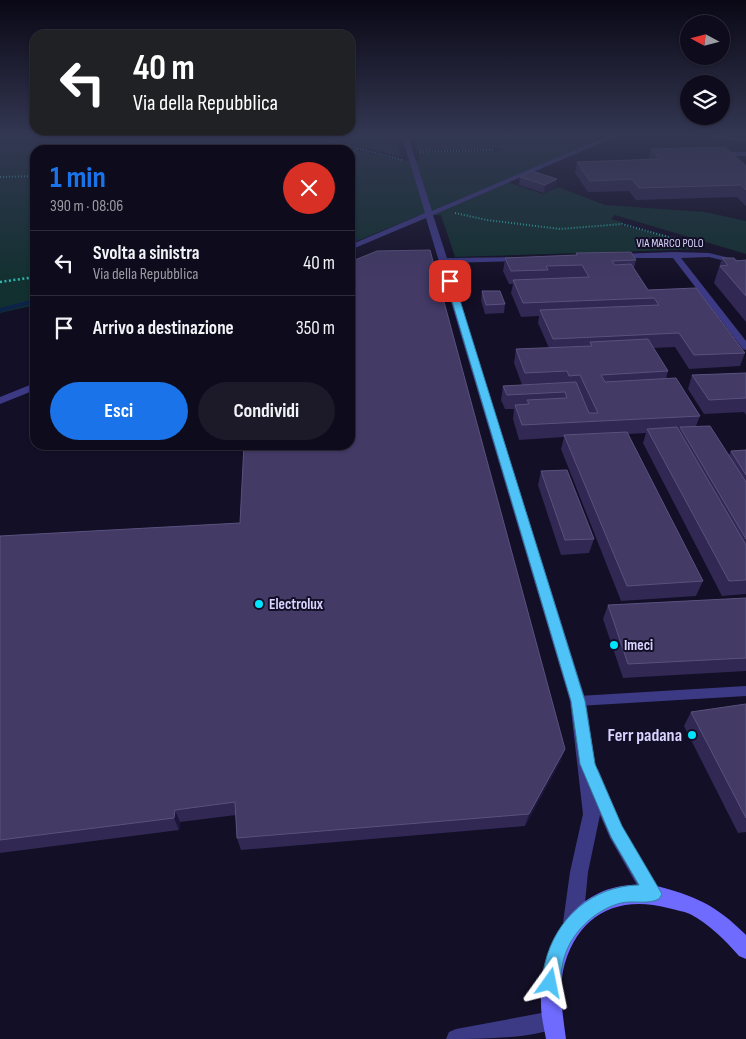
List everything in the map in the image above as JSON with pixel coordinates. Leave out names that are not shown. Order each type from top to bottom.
[{"type":"street","points":[[420,184],[578,701],[588,764],[592,814],[579,872],[573,923]]},
{"type":"street","points":[[355,246],[503,184]]},
{"type":"street","points":[[674,254],[746,348]]},
{"type":"street","name":"VIA MARCO POLO","points":[[607,256],[674,254],[708,256],[746,264]]},
{"type":"street","points":[[444,262],[530,259]]},
{"type":"street","points":[[0,401],[30,388]]},
{"type":"street","points":[[588,764],[616,832],[653,894]]},
{"type":"street","points":[[456,1039],[554,1030],[550,983],[557,949],[573,923],[595,904],[613,897],[622,894],[653,894],[691,905],[728,929],[746,936]]},
{"type":"street","points":[[728,929],[746,949]]},
{"type":"lane","points":[[578,701],[746,691]]},
{"type":"path","points":[[444,210],[487,220],[560,229],[622,224],[698,245]]},
{"type":"path","points":[[0,282],[30,278]]},
{"type":"green space","points":[[0,184],[30,184],[30,306],[0,313]]},
{"type":"green space","points":[[355,184],[514,184],[543,194],[558,187],[605,205],[705,212],[746,221],[746,254],[615,215],[611,219],[622,222],[621,225],[668,237],[704,249],[455,257],[441,215],[420,215],[355,242]]},
{"type":"building","points":[[636,184],[746,184],[746,190],[741,185],[639,188]]},
{"type":"building","name":"Electrolux","points":[[430,250],[565,749],[529,814],[237,838],[235,802],[175,810],[174,818],[0,840],[0,536],[240,523],[244,450],[355,450],[355,260],[377,251]]},
{"type":"building","points":[[631,252],[636,260],[612,261],[615,265],[631,264],[648,290],[696,288],[745,353],[694,355],[679,333],[553,339],[540,310],[659,305],[654,298],[523,303],[513,280],[589,277],[582,265],[546,266],[548,270],[511,271],[505,258],[577,255],[576,253]]},
{"type":"building","points":[[722,258],[734,258],[736,261],[746,260],[746,296],[720,266],[728,265]]},
{"type":"building","points":[[482,291],[500,291],[505,304],[486,305]]},
{"type":"building","points":[[648,339],[668,371],[601,375],[605,382],[676,378],[700,416],[522,425],[515,405],[529,404],[527,400],[567,398],[565,392],[507,395],[503,386],[576,382],[589,413],[598,413],[580,375],[569,376],[567,371],[525,373],[516,349],[592,346],[590,342]]},
{"type":"building","points":[[746,373],[746,398],[709,400],[692,375]]},
{"type":"building","points":[[710,426],[746,482],[746,539],[680,427]]},
{"type":"building","points":[[677,427],[746,545],[746,580],[729,581],[647,429]]},
{"type":"building","points":[[627,432],[703,581],[627,586],[564,435]]},
{"type":"building","points":[[746,450],[746,475],[731,451]]},
{"type":"building","points":[[567,470],[594,539],[565,540],[541,471]]},
{"type":"building","points":[[746,598],[746,658],[628,664],[608,605]]},
{"type":"building","points":[[746,704],[746,818],[691,712]]},
{"type":"waterway","points":[[0,310],[30,302]]},
{"type":"place","name":"Electrolux","points":[[259,604]]},
{"type":"place","name":"Imeci","points":[[614,645]]},
{"type":"place","name":"Ferr padana","points":[[692,735]]},
{"type":"route","points":[[450,281],[578,701],[588,764],[616,832],[653,894],[622,894],[595,904],[573,923],[557,949],[550,983]]}]
